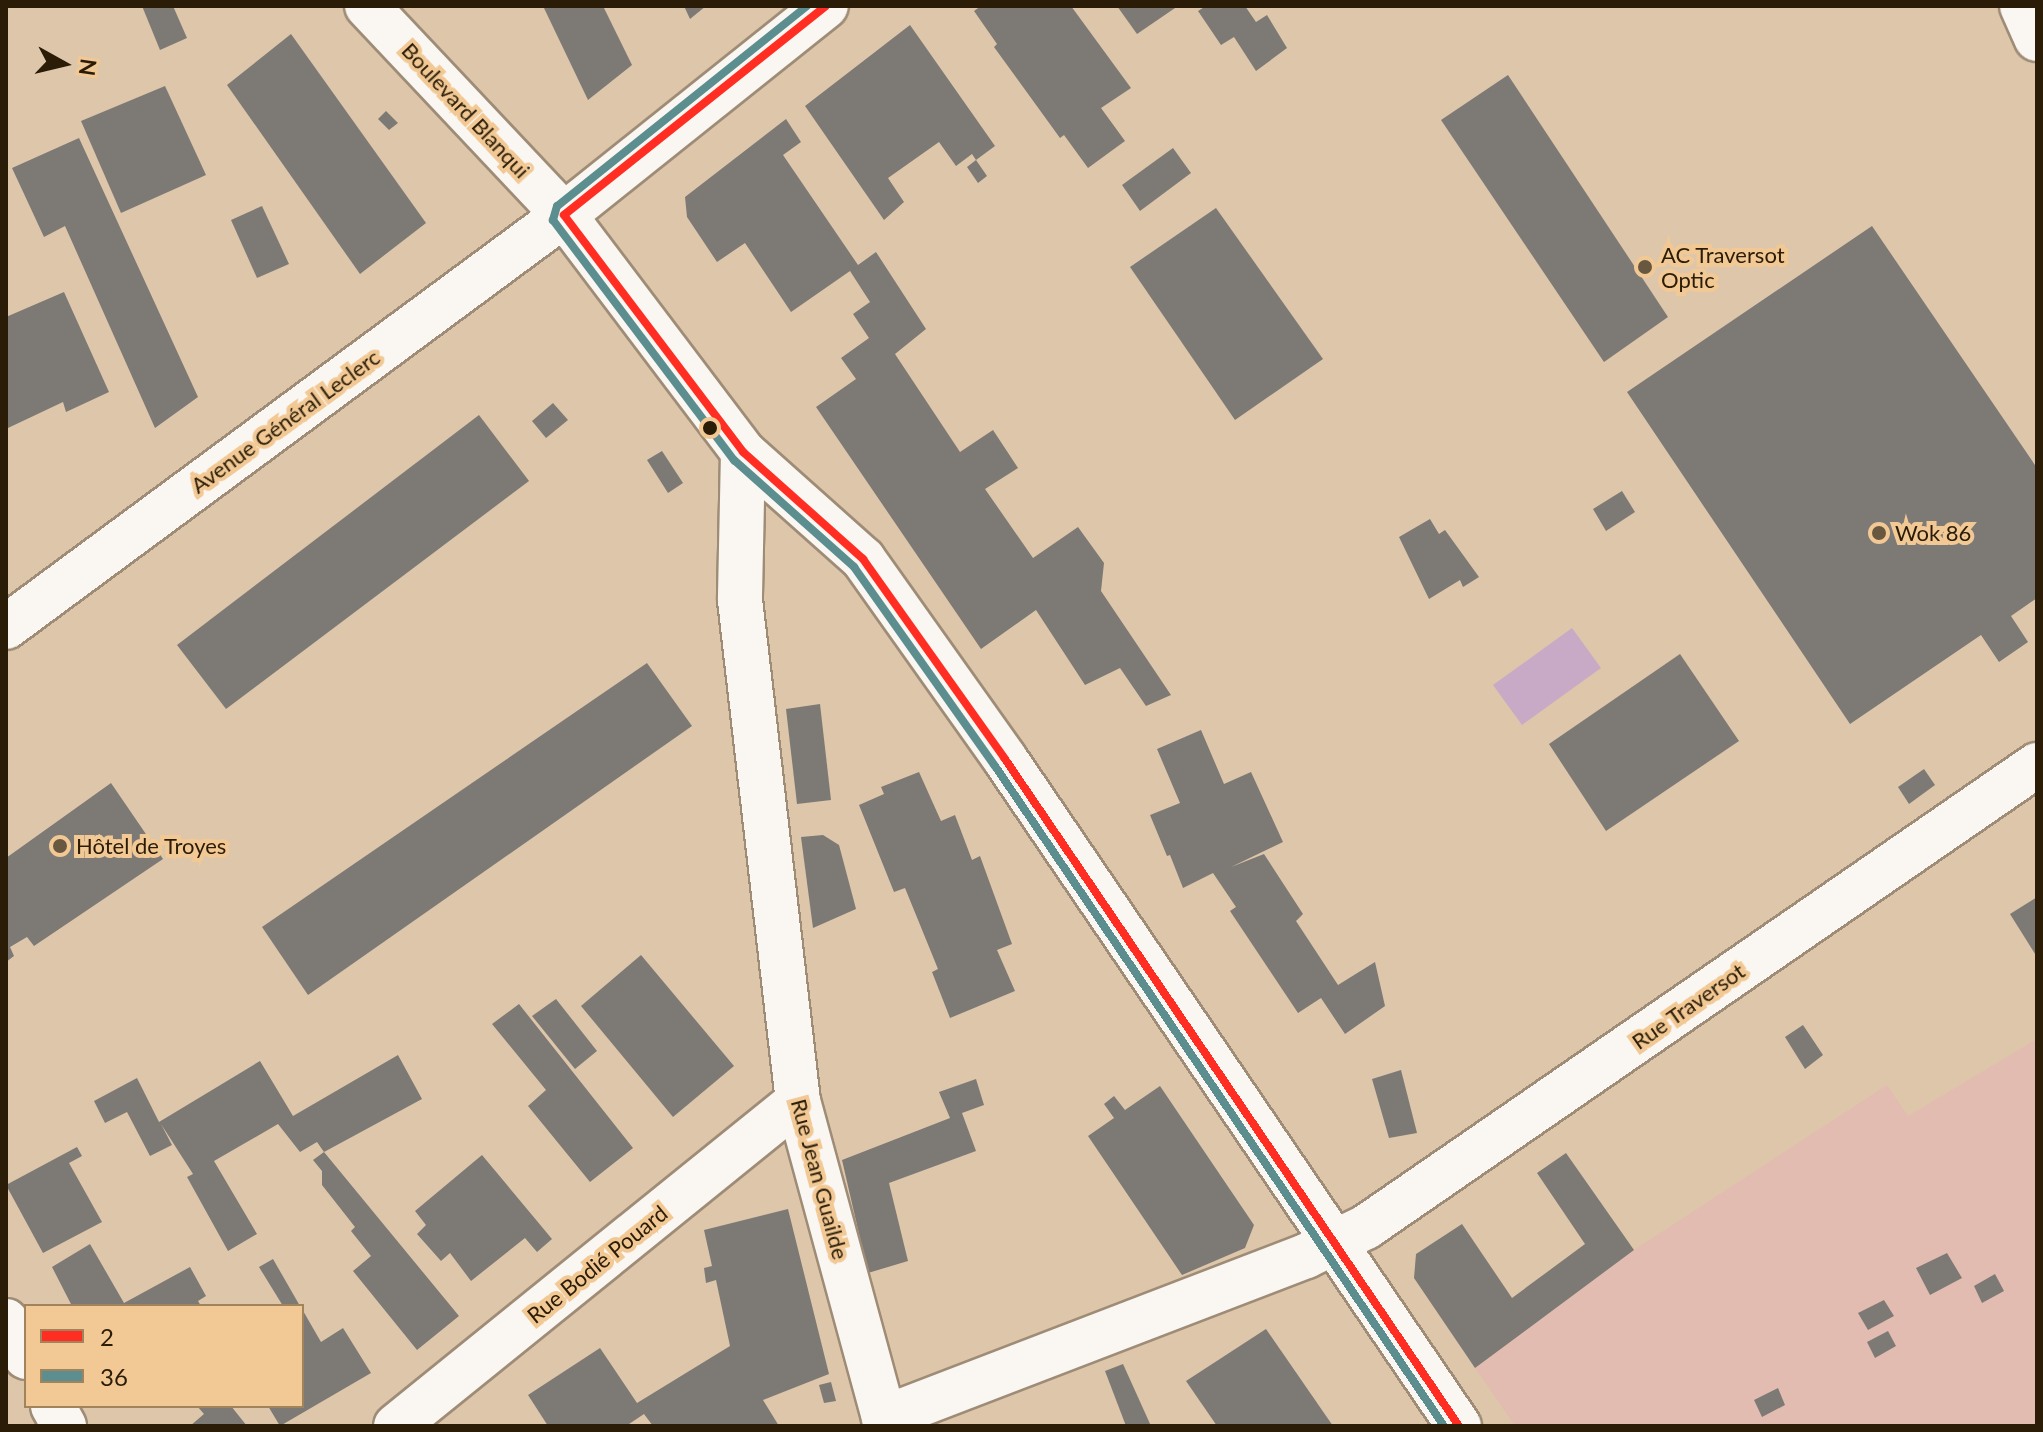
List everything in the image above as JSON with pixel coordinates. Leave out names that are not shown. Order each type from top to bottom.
[{"type":"street","name":"Boulevard Blanqui","points":[[367,6],[564,215],[743,452],[863,559],[1005,759],[1263,1144],[1337,1242],[1459,1426]]},
{"type":"street","name":"Avenue Général Leclerc","points":[[6,627],[564,215],[826,6]]},
{"type":"street","points":[[2022,6],[2037,39]]},
{"type":"street","name":"Rue Jean Guailde","points":[[743,452],[740,600],[798,1101],[885,1422],[1337,1242]]},
{"type":"street","name":"Rue Traversot","points":[[1337,1242],[1366,1227],[2037,765]]},
{"type":"street","name":"Rue Bodié Pouard","points":[[396,1426],[798,1101]]},
{"type":"street","points":[[6,1321],[24,1353]]},
{"type":"street","points":[[54,1408],[64,1426]]},
{"type":"shaded area","points":[[1572,628],[1601,668],[1522,725],[1493,685]]},
{"type":"shaded area","points":[[2037,1039],[2037,1426],[1515,1426],[1475,1368],[1634,1250],[1887,1085],[1908,1116]]},
{"type":"building","points":[[142,6],[173,6],[187,38],[160,50]]},
{"type":"building","points":[[543,6],[603,6],[632,65],[588,100]]},
{"type":"building","points":[[684,6],[706,6],[690,19]]},
{"type":"building","points":[[981,6],[1071,6],[1131,88],[1101,108],[1125,141],[1088,168],[1064,135],[1060,138],[994,47],[997,44],[974,11]]},
{"type":"building","points":[[1117,6],[1178,6],[1137,34]]},
{"type":"building","points":[[1206,6],[1245,6],[1256,22],[1267,15],[1287,48],[1256,71],[1234,37],[1221,45],[1198,11]]},
{"type":"building","points":[[910,25],[995,146],[976,160],[972,154],[956,166],[939,142],[888,178],[904,202],[884,220],[805,106]]},
{"type":"building","points":[[291,34],[426,223],[360,274],[227,85]]},
{"type":"building","points":[[1508,75],[1668,317],[1604,362],[1441,120]]},
{"type":"building","points":[[165,86],[206,175],[121,213],[81,121]]},
{"type":"building","points":[[386,111],[398,123],[389,130],[378,119]]},
{"type":"building","points":[[786,119],[801,142],[783,155],[858,265],[876,252],[926,329],[895,354],[960,452],[993,430],[1018,468],[985,489],[1033,558],[1078,527],[1104,563],[1101,591],[1171,695],[1146,706],[1120,668],[1085,685],[1036,610],[981,649],[816,407],[856,379],[841,358],[869,338],[853,314],[870,302],[850,271],[791,312],[745,243],[717,262],[687,217],[685,197]]},
{"type":"building","points":[[79,138],[198,397],[155,428],[65,226],[44,237],[12,168]]},
{"type":"building","points":[[1173,148],[1191,173],[1140,211],[1122,185]]},
{"type":"building","points":[[976,160],[987,176],[978,183],[967,167]]},
{"type":"building","points":[[262,206],[289,264],[257,278],[231,220]]},
{"type":"building","points":[[1216,208],[1323,359],[1235,420],[1130,267]]},
{"type":"building","name":"Wok 86","points":[[1872,226],[2037,468],[2037,598],[2011,616],[2028,642],[1999,662],[1981,635],[1850,724],[1627,392]]},
{"type":"building","points":[[64,292],[109,392],[66,412],[63,402],[8,428],[6,317]]},
{"type":"building","points":[[553,403],[568,420],[546,438],[532,421]]},
{"type":"building","points":[[479,415],[529,481],[226,709],[177,645]]},
{"type":"building","points":[[662,451],[683,483],[668,493],[647,460]]},
{"type":"building","points":[[1622,491],[1635,512],[1606,531],[1593,509]]},
{"type":"building","points":[[1430,519],[1439,534],[1445,530],[1479,577],[1463,587],[1460,580],[1429,599],[1399,537]]},
{"type":"building","points":[[1680,654],[1739,741],[1606,831],[1549,744]]},
{"type":"building","points":[[647,663],[692,726],[308,995],[262,927]]},
{"type":"building","points":[[820,704],[831,800],[797,804],[786,709]]},
{"type":"building","points":[[1201,730],[1224,784],[1251,772],[1283,842],[1231,867],[1264,854],[1303,914],[1296,921],[1338,985],[1375,962],[1385,1006],[1345,1034],[1321,998],[1298,1013],[1230,911],[1236,907],[1213,873],[1183,888],[1170,855],[1167,856],[1150,815],[1180,803],[1157,749]]},
{"type":"building","points":[[1924,769],[1935,785],[1909,804],[1898,787]]},
{"type":"building","points":[[919,772],[941,821],[955,815],[972,860],[980,856],[1012,944],[997,950],[1015,991],[950,1018],[932,972],[938,969],[905,888],[894,892],[859,805],[884,794],[881,787]]},
{"type":"building","points":[[111,783],[163,859],[34,946],[27,937],[10,947],[14,956],[6,962],[6,858]]},
{"type":"building","points":[[823,835],[839,845],[856,909],[813,928],[801,837]]},
{"type":"building","points":[[2037,897],[2037,957],[2010,914]]},
{"type":"building","points":[[641,955],[734,1066],[673,1117],[581,1006]]},
{"type":"building","points":[[556,999],[597,1051],[575,1069],[532,1016]]},
{"type":"building","points":[[519,1004],[633,1148],[590,1182],[528,1106],[546,1090],[492,1024]]},
{"type":"building","points":[[1803,1025],[1823,1055],[1805,1069],[1785,1037]]},
{"type":"building","points":[[398,1055],[422,1099],[324,1152],[317,1142],[300,1152],[278,1124],[214,1161],[257,1234],[228,1251],[187,1177],[193,1174],[161,1124],[172,1145],[150,1156],[127,1112],[105,1123],[94,1101],[137,1078],[159,1122],[260,1061],[293,1116]]},
{"type":"building","points":[[1401,1070],[1417,1133],[1389,1138],[1372,1079]]},
{"type":"building","points":[[976,1079],[984,1105],[962,1113],[976,1151],[889,1183],[908,1261],[868,1273],[842,1160],[950,1118],[939,1092]]},
{"type":"building","points":[[1160,1086],[1254,1225],[1245,1248],[1182,1275],[1088,1136],[1114,1118],[1104,1104],[1114,1096],[1125,1110]]},
{"type":"building","points":[[77,1147],[82,1156],[69,1163],[102,1222],[43,1253],[6,1185]]},
{"type":"building","points":[[324,1152],[459,1316],[417,1350],[353,1271],[371,1256],[351,1231],[355,1227],[322,1185],[322,1171],[313,1160]]},
{"type":"building","points":[[1566,1153],[1634,1250],[1475,1368],[1414,1278],[1416,1254],[1462,1224],[1512,1298],[1585,1244],[1537,1173]]},
{"type":"building","points":[[482,1155],[552,1239],[537,1252],[525,1238],[471,1281],[450,1253],[441,1261],[417,1234],[426,1225],[415,1211]]},
{"type":"building","points":[[788,1209],[829,1374],[763,1400],[779,1426],[653,1426],[644,1414],[626,1426],[548,1426],[528,1395],[600,1348],[637,1403],[730,1346],[716,1280],[706,1283],[704,1268],[712,1266],[704,1230]]},
{"type":"building","points":[[90,1244],[124,1303],[190,1267],[206,1296],[198,1301],[200,1304],[71,1304],[52,1267]]},
{"type":"building","points":[[1947,1253],[1962,1278],[1930,1295],[1916,1268]]},
{"type":"building","points":[[273,1259],[299,1304],[282,1304],[259,1267]]},
{"type":"building","points":[[1995,1274],[2004,1291],[1982,1303],[1974,1286]]},
{"type":"building","points":[[1884,1300],[1894,1316],[1868,1330],[1858,1313]]},
{"type":"building","points":[[304,1312],[321,1342],[343,1328],[371,1373],[280,1426],[269,1408],[304,1408]]},
{"type":"building","points":[[1266,1329],[1333,1426],[1217,1426],[1186,1381]]},
{"type":"building","points":[[1888,1331],[1896,1346],[1875,1358],[1867,1342]]},
{"type":"building","points":[[1123,1364],[1151,1426],[1126,1426],[1105,1371]]},
{"type":"building","points":[[831,1382],[836,1401],[824,1403],[819,1385]]},
{"type":"building","points":[[1778,1388],[1785,1405],[1762,1417],[1754,1400]]},
{"type":"building","points":[[199,1408],[233,1408],[247,1426],[190,1426],[204,1414]]},
{"type":"transit line","name":"36","points":[[807,6],[557,206],[553,220],[734,460],[854,567],[995,766],[1444,1426]]},
{"type":"transit line","name":"2","points":[[564,215],[826,6]]},
{"type":"transit line","name":"2","points":[[564,215],[743,452],[863,559],[1005,759],[1459,1426]]},
{"type":"place","name":"AC Traversot Optic","points":[[1645,267]]},
{"type":"place","name":"Wok 86","points":[[1879,533]]},
{"type":"place","name":"Hôtel de Troyes","points":[[60,846]]}]
